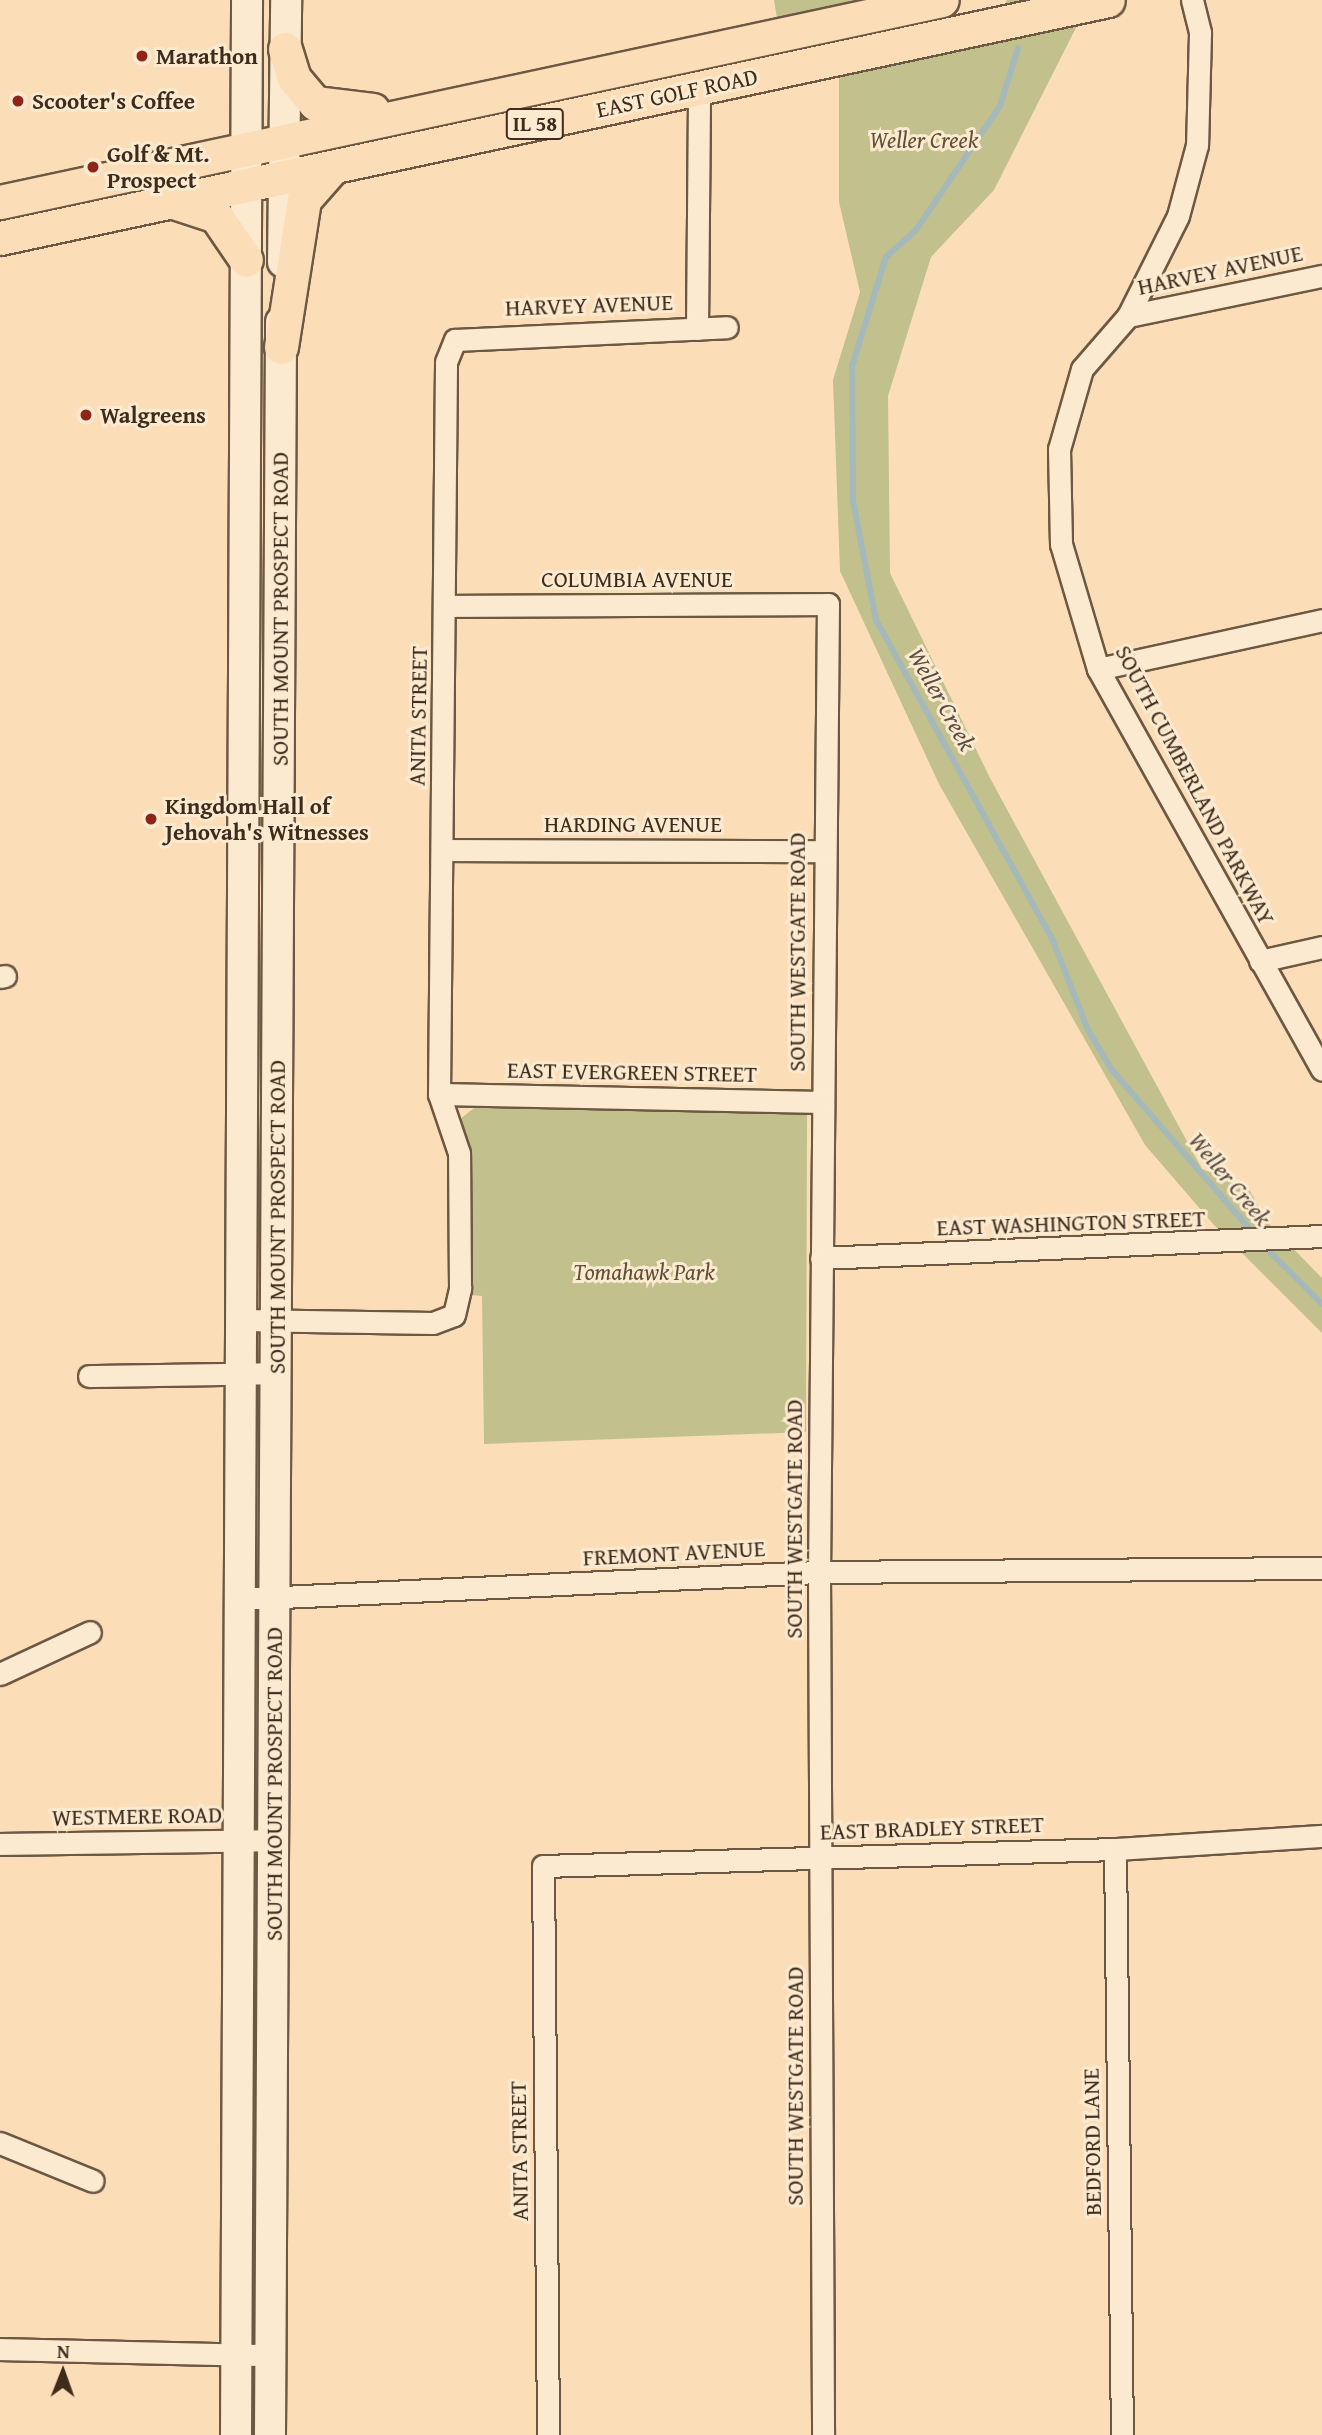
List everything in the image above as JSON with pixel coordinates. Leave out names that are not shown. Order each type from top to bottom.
[{"type":"main road","name":"SOUTH MOUNT PROSPECT ROAD","points":[[236,2435],[247,0]]},
{"type":"main road","name":"SOUTH MOUNT PROSPECT ROAD","points":[[270,2435],[281,347],[286,0]]},
{"type":"main road","name":"EAST GOLF ROAD","points":[[246,150],[942,0]]},
{"type":"main road","name":"EAST GOLF ROAD","points":[[246,187],[1108,0]]},
{"type":"main road","points":[[285,49],[305,94],[329,109],[431,110]]},
{"type":"main road","name":"IL 58","points":[[0,202],[246,150]]},
{"type":"main road","points":[[281,347],[304,200],[332,169]]},
{"type":"main road","name":"IL 58","points":[[0,238],[246,187]]},
{"type":"main road","points":[[174,202],[216,216],[246,260]]},
{"type":"street","name":"SOUTH CUMBERLAND PARKWAY","points":[[1192,0],[1200,33],[1197,145],[1178,216],[1128,316],[1082,369],[1059,449],[1062,544],[1098,669],[1322,1070]]},
{"type":"street","points":[[697,329],[699,89]]},
{"type":"street","name":"HARVEY AVENUE","points":[[1128,316],[1322,276]]},
{"type":"street","name":"HARVEY AVENUE","points":[[455,340],[727,327]]},
{"type":"street","name":"ANITA STREET","points":[[276,1321],[433,1323],[454,1315],[460,1288],[459,1153],[439,1094],[446,606],[446,362],[455,340]]},
{"type":"street","name":"COLUMBIA AVENUE","points":[[446,606],[828,604]]},
{"type":"street","name":"SOUTH WESTGATE ROAD","points":[[823,2435],[819,1572],[828,604]]},
{"type":"street","points":[[1098,669],[1322,620]]},
{"type":"street","name":"HARDING AVENUE","points":[[443,850],[824,851]]},
{"type":"street","points":[[1260,961],[1322,947]]},
{"type":"street","name":"EAST EVERGREEN STREET","points":[[439,1094],[823,1102]]},
{"type":"street","name":"EAST WASHINGTON STREET","points":[[821,1258],[1201,1246],[1322,1236]]},
{"type":"street","points":[[241,1320],[276,1321]]},
{"type":"street","points":[[89,1376],[276,1373]]},
{"type":"street","name":"FREMONT AVENUE","points":[[239,1600],[819,1572],[1322,1568]]},
{"type":"street","points":[[0,1674],[90,1632]]},
{"type":"street","name":"EAST BRADLEY STREET","points":[[543,1866],[1115,1849],[1322,1836]]},
{"type":"street","name":"WESTMERE ROAD","points":[[0,1844],[275,1840]]},
{"type":"street","name":"BEDFORD LANE","points":[[1115,1849],[1122,2435]]},
{"type":"street","name":"ANITA STREET","points":[[543,1866],[548,2435]]},
{"type":"street","points":[[0,2143],[93,2181]]},
{"type":"street","points":[[0,2349],[271,2355]]},
{"type":"green space","points":[[774,0],[856,0],[777,18]]},
{"type":"green space","name":"Weller Creek","points":[[1007,0],[1090,0],[994,190],[931,257],[888,396],[890,573],[990,778],[1202,1169],[1247,1186],[1269,1224],[1322,1278],[1322,1333],[1214,1225],[1145,1145],[939,784],[840,571],[833,380],[860,292],[839,202],[839,72],[989,38]]},
{"type":"green space","name":"Tomahawk Park","points":[[479,1104],[792,1109],[807,1114],[806,1432],[484,1444],[482,1296],[471,1295],[470,1160],[459,1120]]},
{"type":"waterway","name":"Weller Creek","points":[[1018,48],[1000,106],[916,230],[886,257],[852,366],[853,501],[876,620],[1053,941],[1088,1030],[1112,1070],[1255,1235]]},
{"type":"waterway","name":"Weller Creek","points":[[1262,1244],[1322,1304]]},
{"type":"place","name":"Marathon","points":[[142,56]]},
{"type":"place","name":"Scooter's Coffee","points":[[18,101]]},
{"type":"place","name":"Golf & Mt. Prospect","points":[[93,167]]},
{"type":"place","name":"Walgreens","points":[[86,415]]},
{"type":"place","name":"Kingdom Hall of Jehovah's Witnesses","points":[[151,819]]}]
